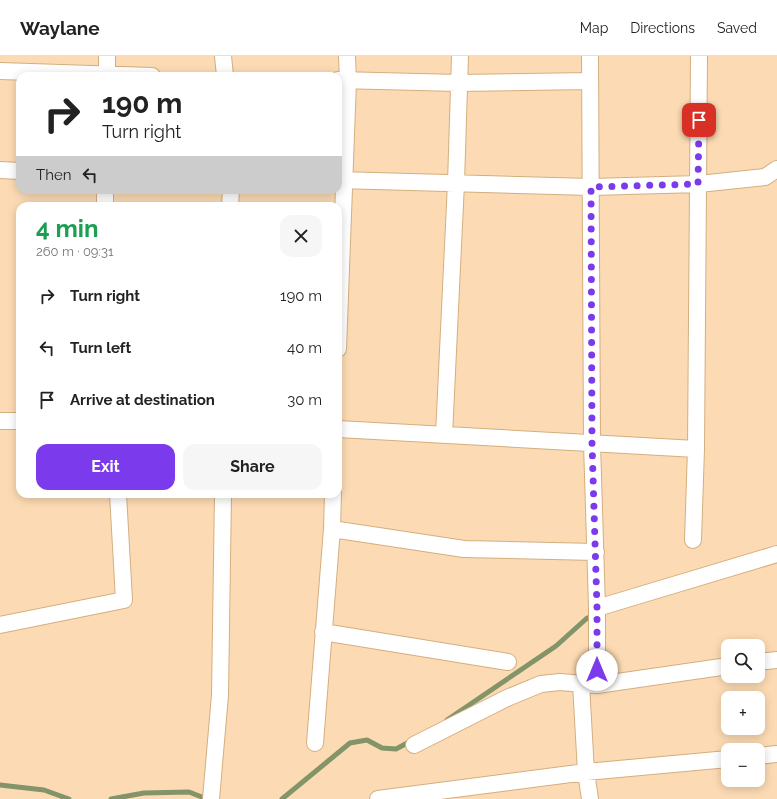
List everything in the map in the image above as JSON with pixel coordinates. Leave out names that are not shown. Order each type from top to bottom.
[{"type":"street","points":[[107,56],[107,72]]},
{"type":"street","points":[[223,56],[225,72]]},
{"type":"street","points":[[342,130],[343,80],[347,56]]},
{"type":"street","points":[[444,435],[456,183],[460,56]]},
{"type":"street","points":[[590,56],[592,443],[597,608],[589,685],[586,772],[590,799]]},
{"type":"street","points":[[693,540],[696,449],[699,56]]},
{"type":"street","points":[[0,71],[27,72]]},
{"type":"street","points":[[343,80],[459,83],[590,81]]},
{"type":"street","points":[[342,180],[591,187],[698,184],[765,176],[777,169]]},
{"type":"street","points":[[0,170],[16,171]]},
{"type":"street","points":[[0,420],[16,421]]},
{"type":"street","points":[[342,429],[696,449]]},
{"type":"street","points":[[0,625],[124,600],[118,498]]},
{"type":"street","points":[[211,799],[220,695],[223,498]]},
{"type":"street","points":[[315,743],[332,529],[333,498]]},
{"type":"street","points":[[332,529],[464,549],[596,552]]},
{"type":"street","points":[[597,608],[777,554]]},
{"type":"street","points":[[323,632],[508,662]]},
{"type":"street","points":[[765,661],[777,660]]},
{"type":"street","points":[[414,745],[506,698],[541,684],[560,682],[589,685],[721,667]]},
{"type":"street","points":[[765,755],[777,754]]},
{"type":"street","points":[[378,799],[586,772],[721,760]]},
{"type":"waterway","points":[[447,720],[556,646],[586,619],[595,614]]},
{"type":"waterway","points":[[282,799],[350,743],[367,740],[382,748],[396,749],[413,740]]},
{"type":"waterway","points":[[0,785],[44,790],[69,799]]},
{"type":"waterway","points":[[111,799],[144,793],[189,792],[207,799]]},
{"type":"route","points":[[597,670],[597,608],[592,443],[591,187],[698,184],[699,120]]}]
